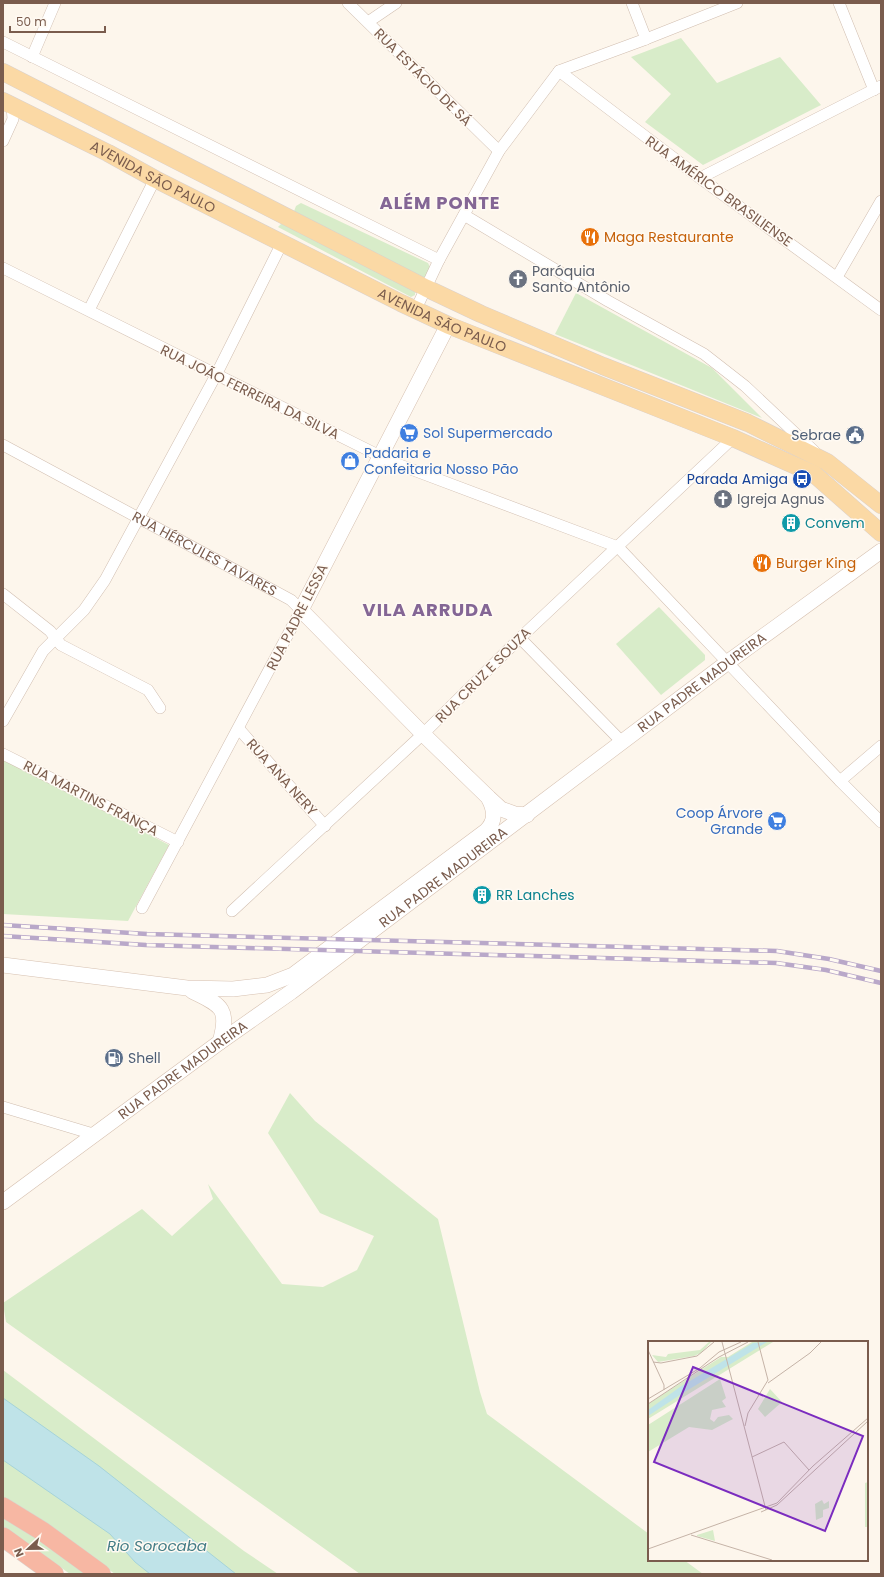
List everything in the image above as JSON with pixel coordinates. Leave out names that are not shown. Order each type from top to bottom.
[{"type":"highway","points":[[3,1507],[42,1531],[101,1574]]},
{"type":"highway","points":[[3,1537],[54,1574]]},
{"type":"main road","name":"AVENIDA SÃO PAULO","points":[[3,72],[426,288],[571,352],[748,424],[827,462],[881,505]]},
{"type":"main road","name":"AVENIDA SÃO PAULO","points":[[8,104],[108,154],[155,180],[416,310],[733,438],[814,474],[881,533]]},
{"type":"main road","points":[[448,324],[461,318],[541,348],[571,352]]},
{"type":"main road","name":"RUA PADRE LESSA","points":[[301,610],[448,324]]},
{"type":"main road","name":"RUA PADRE MADUREIRA","points":[[3,1202],[93,1134],[291,992],[728,662],[881,551]]},
{"type":"main road","name":"RUA HÉRCULES TAVARES","points":[[301,610],[423,734],[501,809],[515,814],[527,815]]},
{"type":"main road","name":"RUA PADRE MADUREIRA","points":[[187,988],[233,989],[267,985],[293,975],[486,831],[492,825],[495,810],[489,798]]},
{"type":"main road","points":[[3,965],[187,988],[215,1002],[221,1008],[224,1022],[220,1042]]},
{"type":"street","points":[[32,57],[55,3]]},
{"type":"street","name":"RUA ESTÁCIO DE SÁ","points":[[348,3],[499,151]]},
{"type":"street","points":[[368,22],[396,3]]},
{"type":"street","points":[[632,3],[646,39]]},
{"type":"street","points":[[416,310],[439,260],[499,151],[559,71],[737,3]]},
{"type":"street","points":[[700,178],[877,88],[839,3]]},
{"type":"street","points":[[3,42],[439,260]]},
{"type":"street","name":"RUA AMÉRICO BRASILIENSE","points":[[559,71],[700,178],[881,310]]},
{"type":"street","points":[[3,141],[12,124],[14,114],[8,104]]},
{"type":"street","points":[[88,310],[155,180]]},
{"type":"street","points":[[837,277],[881,201]]},
{"type":"street","points":[[464,215],[608,301],[704,354],[745,386],[827,462]]},
{"type":"street","points":[[3,721],[43,651],[54,638],[84,610],[105,580],[216,375],[282,243]]},
{"type":"street","name":"RUA JOÃO FERREIRA DA SILVA","points":[[3,268],[380,456],[618,547],[840,781],[881,822]]},
{"type":"street","name":"RUA CRUZ E SOUZA","points":[[232,911],[423,734],[520,638],[733,438]]},
{"type":"street","name":"RUA HÉRCULES TAVARES","points":[[3,445],[291,600],[301,610]]},
{"type":"street","points":[[3,594],[50,631],[61,645],[148,690],[160,708]]},
{"type":"street","name":"RUA PADRE LESSA","points":[[142,908],[301,610]]},
{"type":"street","points":[[520,638],[622,742]]},
{"type":"street","name":"RUA ANA NERY","points":[[238,729],[325,826]]},
{"type":"street","points":[[840,781],[881,746]]},
{"type":"street","name":"RUA MARTINS FRANÇA","points":[[3,754],[178,842]]},
{"type":"street","points":[[3,1107],[93,1134]]},
{"type":"green space","points":[[681,38],[717,83],[780,57],[821,105],[703,165],[645,122],[671,94],[631,57]]},
{"type":"green space","points":[[301,203],[428,263],[430,267],[426,277],[420,280],[293,214],[296,206]]},
{"type":"green space","points":[[284,221],[415,291],[415,295],[411,297],[278,227]]},
{"type":"green space","points":[[576,293],[712,368],[762,418],[555,334]]},
{"type":"green space","points":[[659,607],[705,655],[705,660],[661,695],[616,644]]},
{"type":"green space","points":[[3,758],[169,845],[128,921],[3,914]]},
{"type":"green space","points":[[290,1093],[315,1121],[438,1219],[480,1392],[487,1414],[648,1533],[648,1561],[685,1561],[703,1574],[360,1574],[6,1322],[3,1303],[142,1209],[172,1236],[213,1199],[208,1184],[282,1284],[323,1287],[357,1270],[374,1236],[320,1213],[268,1133]]},
{"type":"green space","points":[[3,1370],[244,1551],[278,1574],[115,1574],[3,1498]]},
{"type":"green space","points":[[3,1516],[90,1574],[70,1574],[3,1526]]},
{"type":"water","name":"Rio Sorocaba","points":[[3,1398],[99,1466],[236,1574],[150,1574],[135,1562],[110,1534],[3,1460]]},
{"type":"railway","points":[[3,925],[147,934],[777,951],[829,959],[881,971]]},
{"type":"railway","points":[[3,936],[146,945],[776,963],[826,970],[881,983]]},
{"type":"place","name":"Maga Restaurante","points":[[590,237]]},
{"type":"place","name":"Paróquia Santo Antônio","points":[[518,279]]},
{"type":"place","name":"Sol Supermercado","points":[[409,433]]},
{"type":"place","name":"Sebrae","points":[[855,435]]},
{"type":"place","name":"Padaria e Confeitaria Nosso Pão","points":[[350,461]]},
{"type":"place","name":"Parada Amiga","points":[[802,479]]},
{"type":"place","name":"Igreja Agnus","points":[[723,499]]},
{"type":"place","name":"Convem","points":[[791,523]]},
{"type":"place","name":"Burger King","points":[[762,563]]},
{"type":"place","name":"Coop Árvore Grande","points":[[777,821]]},
{"type":"place","name":"RR Lanches","points":[[482,895]]},
{"type":"place","name":"Shell","points":[[114,1058]]},
{"type":"district","name":"ALÉM PONTE","points":[[440,202]]},
{"type":"district","name":"VILA ARRUDA","points":[[428,609]]}]
